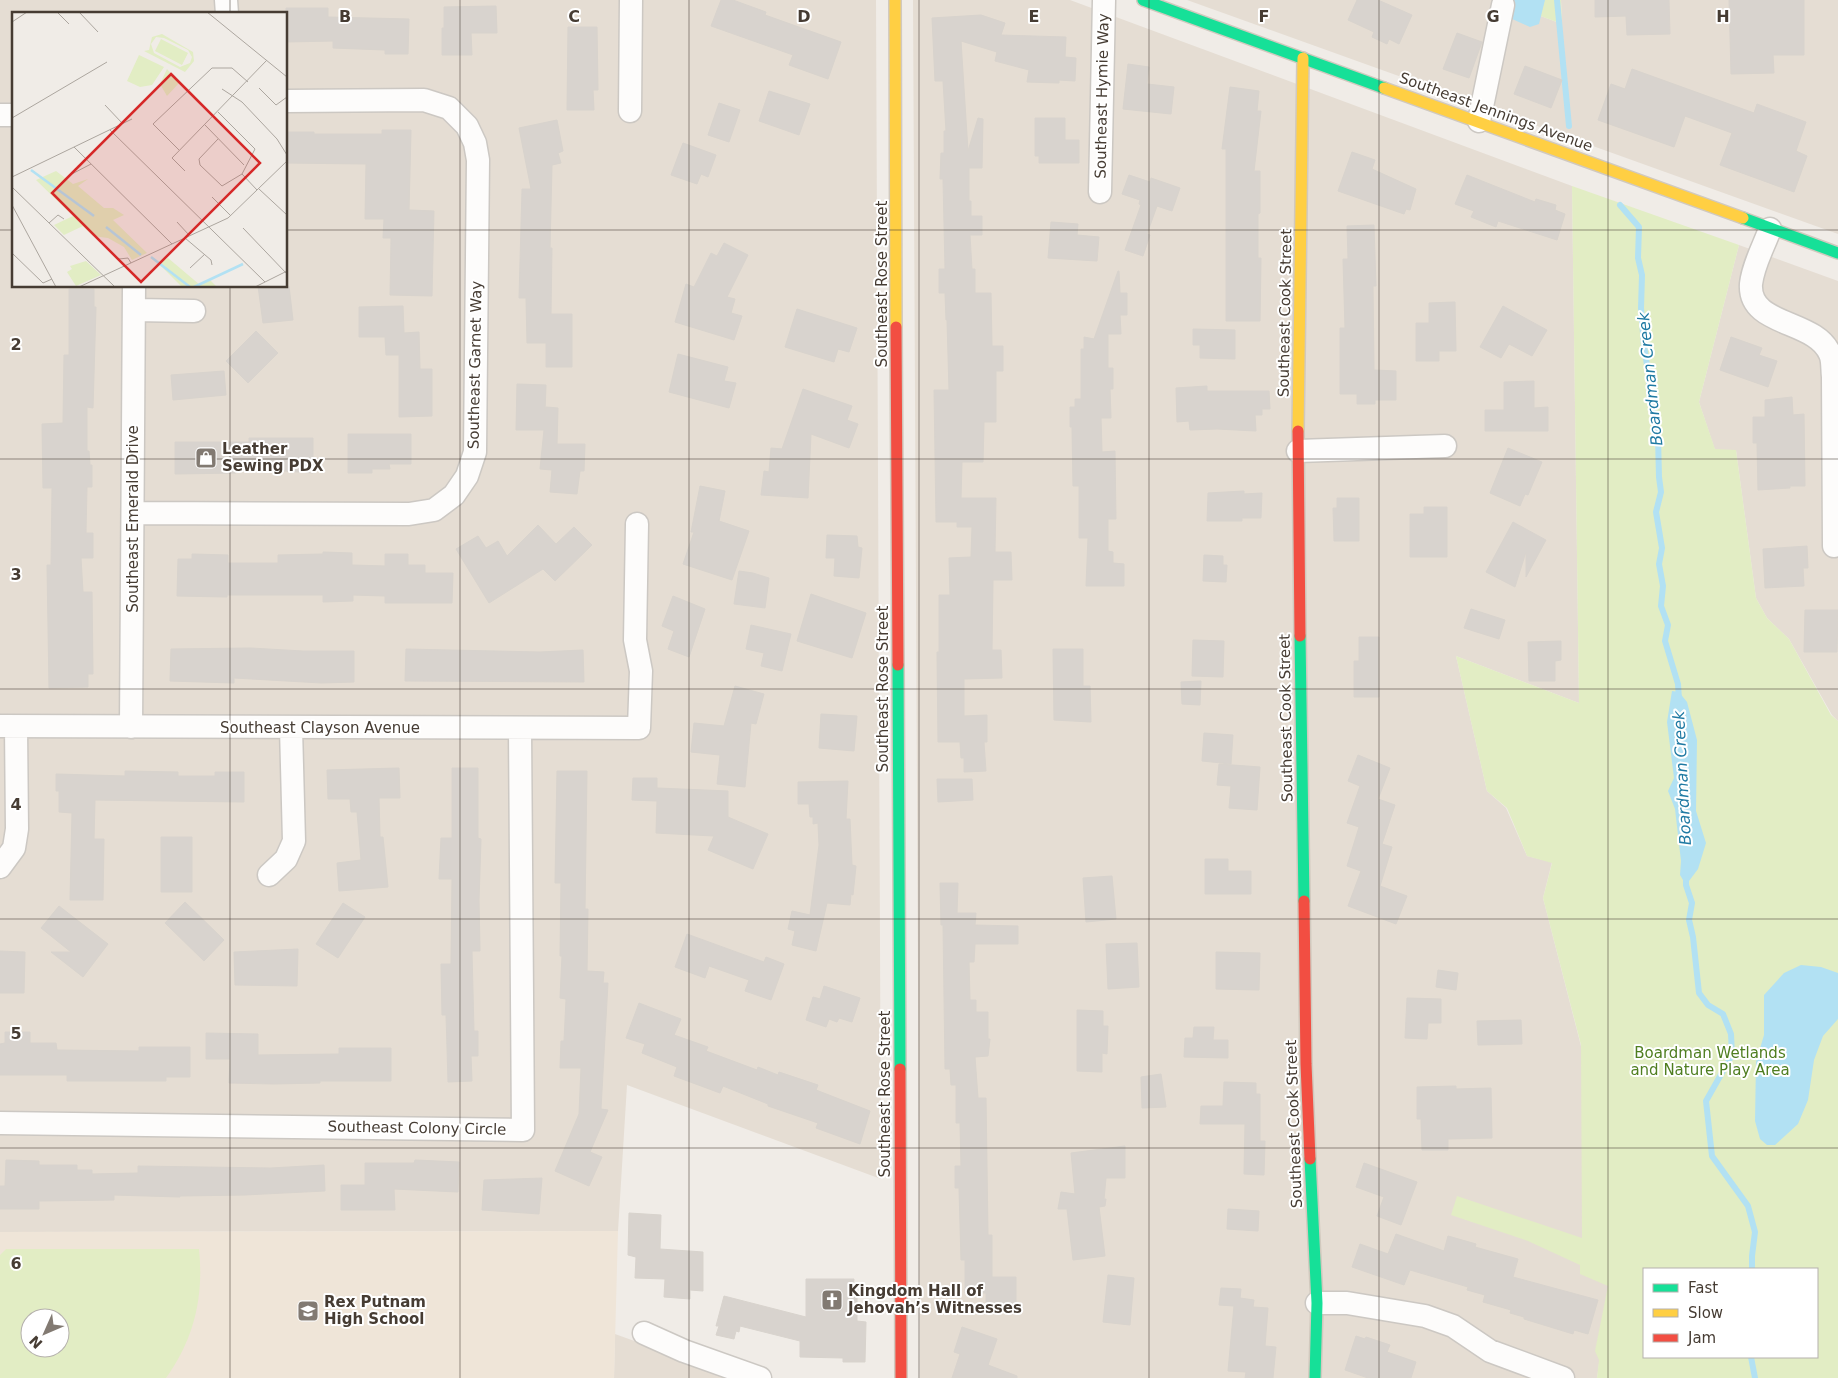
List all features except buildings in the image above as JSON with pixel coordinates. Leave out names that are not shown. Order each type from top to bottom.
[{"type":"street","points":[[630,111],[631,0]]},
{"type":"street","name":"Southeast Rose Street","points":[[895,0],[902,1378]]},
{"type":"street","name":"Southeast Hymie Way","points":[[1100,192],[1104,0]]},
{"type":"street","name":"Southeast Jennings Avenue","points":[[1150,1],[1838,253]]},
{"type":"street","points":[[1479,121],[1503,6]]},
{"type":"street","name":"Southeast Cook Street","points":[[1303,58],[1298,451],[1305,1048],[1317,1303],[1315,1378]]},
{"type":"street","name":"Southeast Garnet Way","points":[[133,513],[409,514],[434,510],[454,495],[467,476],[475,452],[478,160],[475,143],[471,134],[467,126],[449,108],[424,100],[288,101]]},
{"type":"street","points":[[1770,229],[1753,273],[1752,293],[1757,304],[1765,313],[1778,320],[1815,335],[1826,345],[1831,355],[1833,376],[1834,546]]},
{"type":"street","name":"Southeast Emerald Drive","points":[[131,727],[134,288]]},
{"type":"street","points":[[134,310],[194,311]]},
{"type":"street","points":[[1298,451],[1445,446]]},
{"type":"street","name":"Southeast Clayson Avenue","points":[[8,726],[639,728],[641,671],[635,640],[637,524]]},
{"type":"street","points":[[0,867],[14,848],[17,828],[8,726]]},
{"type":"street","points":[[269,875],[286,859],[294,842],[291,728]]},
{"type":"street","name":"Southeast Colony Circle","points":[[0,1123],[522,1130],[520,729]]},
{"type":"street","points":[[1317,1303],[1347,1302],[1425,1316],[1453,1326],[1490,1351],[1563,1378]]},
{"type":"street","points":[[644,1333],[684,1351],[756,1377]]},
{"type":"shaded area","points":[[0,0],[876,0],[881,1179],[627,1085],[618,1231],[0,1232]]},
{"type":"shaded area","points":[[913,0],[1070,0],[1572,186],[1579,703],[1456,656],[1487,791],[1506,808],[1527,856],[1552,862],[1543,898],[1601,1124],[1610,1286],[1597,1378],[920,1378]]},
{"type":"shaded area","points":[[1187,0],[1498,0],[1562,24],[1561,0],[1838,0],[1838,234]]},
{"type":"shaded area","points":[[1739,245],[1838,281],[1838,721],[1832,715],[1789,639],[1767,618],[1756,598],[1736,450],[1715,450],[1699,402]]},
{"type":"shaded area","name":"Rex Putnam High School","points":[[618,1231],[614,1378],[0,1378],[0,1232]]},
{"type":"shaded area","points":[[615,1334],[737,1378],[614,1378]]},
{"type":"green space","points":[[1498,0],[1561,0],[1562,24]]},
{"type":"green space","name":"Boardman Wetlands and Nature Play Area","points":[[1572,186],[1739,245],[1699,402],[1715,449],[1736,450],[1756,598],[1767,618],[1789,639],[1831,715],[1838,721],[1838,1378],[1597,1378],[1599,1360],[1595,1351],[1608,1286],[1580,1274],[1580,1265],[1528,1241],[1451,1215],[1457,1196],[1582,1238],[1581,1045],[1543,898],[1552,863],[1527,856],[1507,808],[1487,791],[1456,656],[1579,703]]},
{"type":"green space","points":[[6,1249],[199,1249],[200,1284],[195,1317],[184,1348],[166,1378],[0,1378],[0,1255]]},
{"type":"water","points":[[1510,0],[1545,0],[1539,24],[1530,27],[1510,18]]},
{"type":"water","points":[[1672,691],[1679,692],[1687,702],[1697,740],[1696,811],[1706,843],[1698,869],[1686,885],[1680,875],[1681,861],[1675,809],[1668,791],[1674,778],[1667,722]]},
{"type":"water","points":[[1801,965],[1821,967],[1838,973],[1838,1019],[1823,1036],[1814,1060],[1808,1100],[1798,1124],[1775,1145],[1767,1145],[1760,1139],[1755,1121],[1756,1062],[1764,1035],[1764,995],[1784,973]]},
{"type":"waterway","points":[[1557,0],[1569,126]]},
{"type":"waterway","name":"Boardman Creek","points":[[1620,205],[1639,227],[1638,258],[1642,275],[1641,308],[1644,346],[1649,378],[1649,393],[1658,437],[1661,492],[1656,512],[1662,548],[1659,564],[1663,586],[1661,606],[1668,625],[1665,641],[1678,684],[1679,699]]},
{"type":"waterway","name":"Boardman Creek","points":[[1686,878],[1686,885],[1692,903],[1689,920],[1693,937],[1699,993],[1708,1005],[1723,1014],[1731,1034],[1732,1055],[1706,1101],[1712,1156],[1748,1206],[1755,1232],[1752,1268]]},
{"type":"waterway","name":"Boardman Creek","points":[[1751,1358],[1755,1378]]},
{"type":"traffic: fast","points":[[1143,0],[1384,88]]},
{"type":"traffic: fast","points":[[1743,218],[1838,253]]},
{"type":"traffic: fast","points":[[1300,636],[1304,901]]},
{"type":"traffic: fast","points":[[898,665],[900,1069]]},
{"type":"traffic: fast","points":[[1310,1159],[1317,1303],[1315,1378]]},
{"type":"traffic: slow","points":[[895,0],[896,327]]},
{"type":"traffic: slow","points":[[1298,431],[1303,58]]},
{"type":"traffic: slow","points":[[1384,88],[1743,218]]},
{"type":"traffic: jam","points":[[896,327],[898,665]]},
{"type":"traffic: jam","points":[[1298,431],[1300,636]]},
{"type":"traffic: jam","points":[[1304,901],[1306,1064],[1310,1159]]},
{"type":"traffic: jam","points":[[900,1069],[901,1378]]},
{"type":"place","name":"Leather Sewing PDX","points":[[206,458]]},
{"type":"place","name":"Kingdom Hall of Jehovah’s Witnesses","points":[[832,1300]]},
{"type":"place","name":"Rex Putnam High School","points":[[308,1311]]}]
